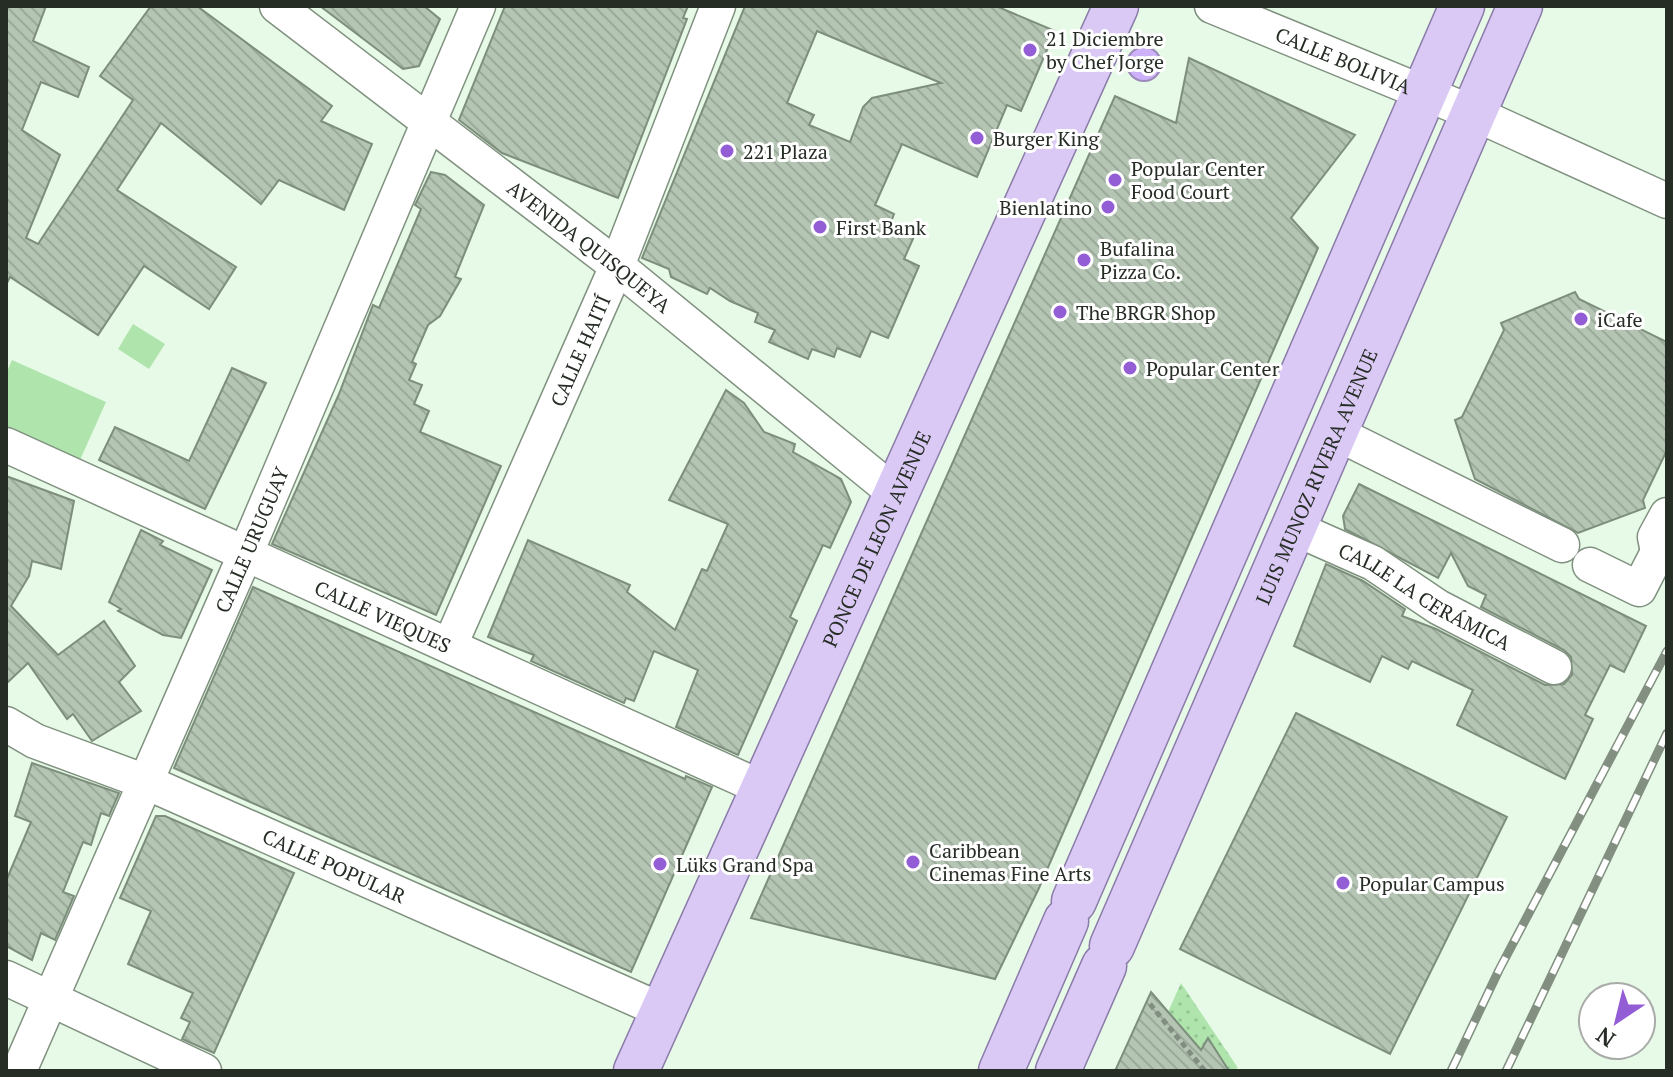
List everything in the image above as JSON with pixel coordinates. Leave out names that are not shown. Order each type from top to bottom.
[{"type":"main road","name":"PONCE DE LEON AVENUE","points":[[636,1071],[1116,6]]},
{"type":"main road","points":[[1001,1071],[1462,6]]},
{"type":"main road","name":"LUIS MUNOZ RIVERA AVENUE","points":[[1058,1071],[1520,6]]},
{"type":"street","name":"AVENIDA QUISQUEYA","points":[[277,6],[617,266],[896,494]]},
{"type":"street","name":"CALLE URUGUAY","points":[[19,1071],[245,555],[478,6]]},
{"type":"street","name":"CALLE HAITÍ","points":[[450,645],[617,266],[718,6]]},
{"type":"street","name":"CALLE BOLIVIA","points":[[1212,6],[1473,113],[1667,201]]},
{"type":"street","points":[[1336,433],[1562,545]]},
{"type":"street","name":"CALLE VIEQUES","points":[[6,445],[762,788]]},
{"type":"street","points":[[1590,565],[1639,589],[1663,550],[1655,537],[1667,515]]},
{"type":"street","name":"CALLE LA CERÁMICA","points":[[1294,528],[1373,563],[1438,607],[1554,667]]},
{"type":"street","name":"CALLE POPULAR","points":[[6,724],[35,741],[146,782],[663,1011]]},
{"type":"street","points":[[6,978],[204,1071]]},
{"type":"path","points":[[1150,1004],[1205,1071]]},
{"type":"green space","points":[[133,324],[165,344],[149,369],[118,349]]},
{"type":"green space","points":[[12,360],[106,402],[80,460],[6,426],[6,374]]},
{"type":"green space","points":[[1181,983],[1238,1068],[1229,1071],[1208,1039],[1201,1050],[1168,1012]]},
{"type":"shaded area","points":[[1144,47],[1156,52],[1161,64],[1156,76],[1144,81],[1132,76],[1127,64],[1132,52]]},
{"type":"building","points":[[6,6],[46,6],[33,41],[89,67],[78,97],[41,82],[22,130],[60,155],[26,238],[38,244],[133,100],[100,76],[151,6],[197,6],[332,106],[321,121],[372,144],[344,210],[279,180],[261,204],[161,123],[117,190],[236,267],[209,309],[144,266],[98,335],[10,277],[6,285]]},
{"type":"building","points":[[320,6],[424,6],[440,19],[419,66],[403,69]]},
{"type":"building","points":[[505,6],[688,6],[683,18],[687,19],[618,198],[502,153],[459,120]]},
{"type":"building","points":[[745,6],[996,6],[1055,31],[1021,111],[1007,105],[977,177],[902,144],[875,205],[894,214],[891,222],[916,232],[904,259],[919,266],[888,338],[871,331],[860,357],[837,348],[834,357],[812,349],[808,359],[769,342],[775,330],[755,322],[758,313],[710,288],[707,294],[671,277],[669,269],[642,258]],"holes":[[[817,31],[941,83],[872,98],[863,107],[850,142],[809,125],[814,115],[787,103]]]},
{"type":"building","points":[[1189,58],[1355,135],[1291,218],[1318,248],[1039,888],[995,979],[751,918],[1115,96],[1176,123]]},
{"type":"building","points":[[431,172],[445,175],[484,205],[455,277],[461,279],[440,316],[428,325],[412,362],[416,364],[409,380],[422,385],[414,404],[429,411],[420,432],[501,466],[436,615],[272,544],[339,394],[373,305],[379,308],[421,209],[415,205]]},
{"type":"building","points":[[1575,292],[1579,299],[1667,342],[1667,450],[1643,500],[1645,508],[1578,533],[1475,479],[1455,420],[1462,417],[1504,330],[1501,323]]},
{"type":"building","points":[[232,368],[266,383],[205,509],[99,460],[115,427],[189,461]]},
{"type":"building","points":[[726,390],[744,403],[764,432],[795,444],[793,452],[841,479],[851,502],[830,548],[823,545],[790,617],[797,621],[738,755],[676,727],[698,670],[654,651],[634,701],[626,698],[624,703],[531,661],[534,655],[488,637],[528,540],[630,585],[627,592],[675,630],[702,569],[707,571],[728,524],[669,500]]},
{"type":"building","points":[[6,476],[74,501],[61,569],[32,561],[29,576],[11,606],[58,655],[104,621],[135,666],[119,682],[141,711],[92,741],[73,714],[67,719],[28,663],[6,684]]},
{"type":"building","points":[[1359,484],[1646,626],[1624,672],[1610,665],[1585,715],[1593,719],[1565,779],[1457,725],[1473,690],[1412,661],[1408,669],[1382,656],[1370,682],[1294,646],[1326,564],[1363,581],[1405,609],[1402,616],[1436,629],[1545,685],[1564,684],[1572,675],[1571,657],[1564,650],[1481,607],[1486,595],[1468,586],[1451,553],[1438,578],[1345,529],[1343,516]]},
{"type":"building","points":[[141,530],[163,541],[160,545],[212,570],[181,638],[163,635],[118,611],[121,609],[109,602]]},
{"type":"building","points":[[253,587],[685,779],[686,776],[712,787],[631,972],[174,768]]},
{"type":"building","name":"Popular Campus","points":[[1296,713],[1507,817],[1390,1054],[1180,949]]},
{"type":"building","points":[[32,763],[119,793],[109,816],[101,813],[91,845],[83,842],[63,892],[74,896],[55,940],[41,933],[32,960],[6,946],[6,881],[31,822],[15,816]]},
{"type":"building","points":[[156,816],[165,816],[294,873],[214,1053],[182,1039],[190,1022],[181,1018],[193,993],[128,964],[151,911],[120,898]]},
{"type":"building","points":[[1151,992],[1201,1050],[1208,1038],[1229,1071],[1115,1071]]},
{"type":"railway","points":[[1451,1071],[1499,970],[1667,651]]},
{"type":"railway","points":[[1506,1071],[1667,733]]},
{"type":"place","name":"21 Diciembre by Chef Jorge","points":[[1030,50]]},
{"type":"place","name":"Burger King","points":[[977,138]]},
{"type":"place","name":"221 Plaza","points":[[727,151]]},
{"type":"place","name":"Popular Center Food Court","points":[[1115,180]]},
{"type":"place","name":"Bienlatino","points":[[1108,207]]},
{"type":"place","name":"First Bank","points":[[820,227]]},
{"type":"place","name":"Bufalina Pizza Co.","points":[[1084,260]]},
{"type":"place","name":"The BRGR Shop","points":[[1060,312]]},
{"type":"place","name":"iCafe","points":[[1581,319]]},
{"type":"place","name":"Popular Center","points":[[1130,368]]},
{"type":"place","name":"Caribbean Cinemas Fine Arts","points":[[913,862]]},
{"type":"place","name":"Lüks Grand Spa","points":[[660,864]]},
{"type":"place","name":"Popular Campus","points":[[1343,883]]}]
